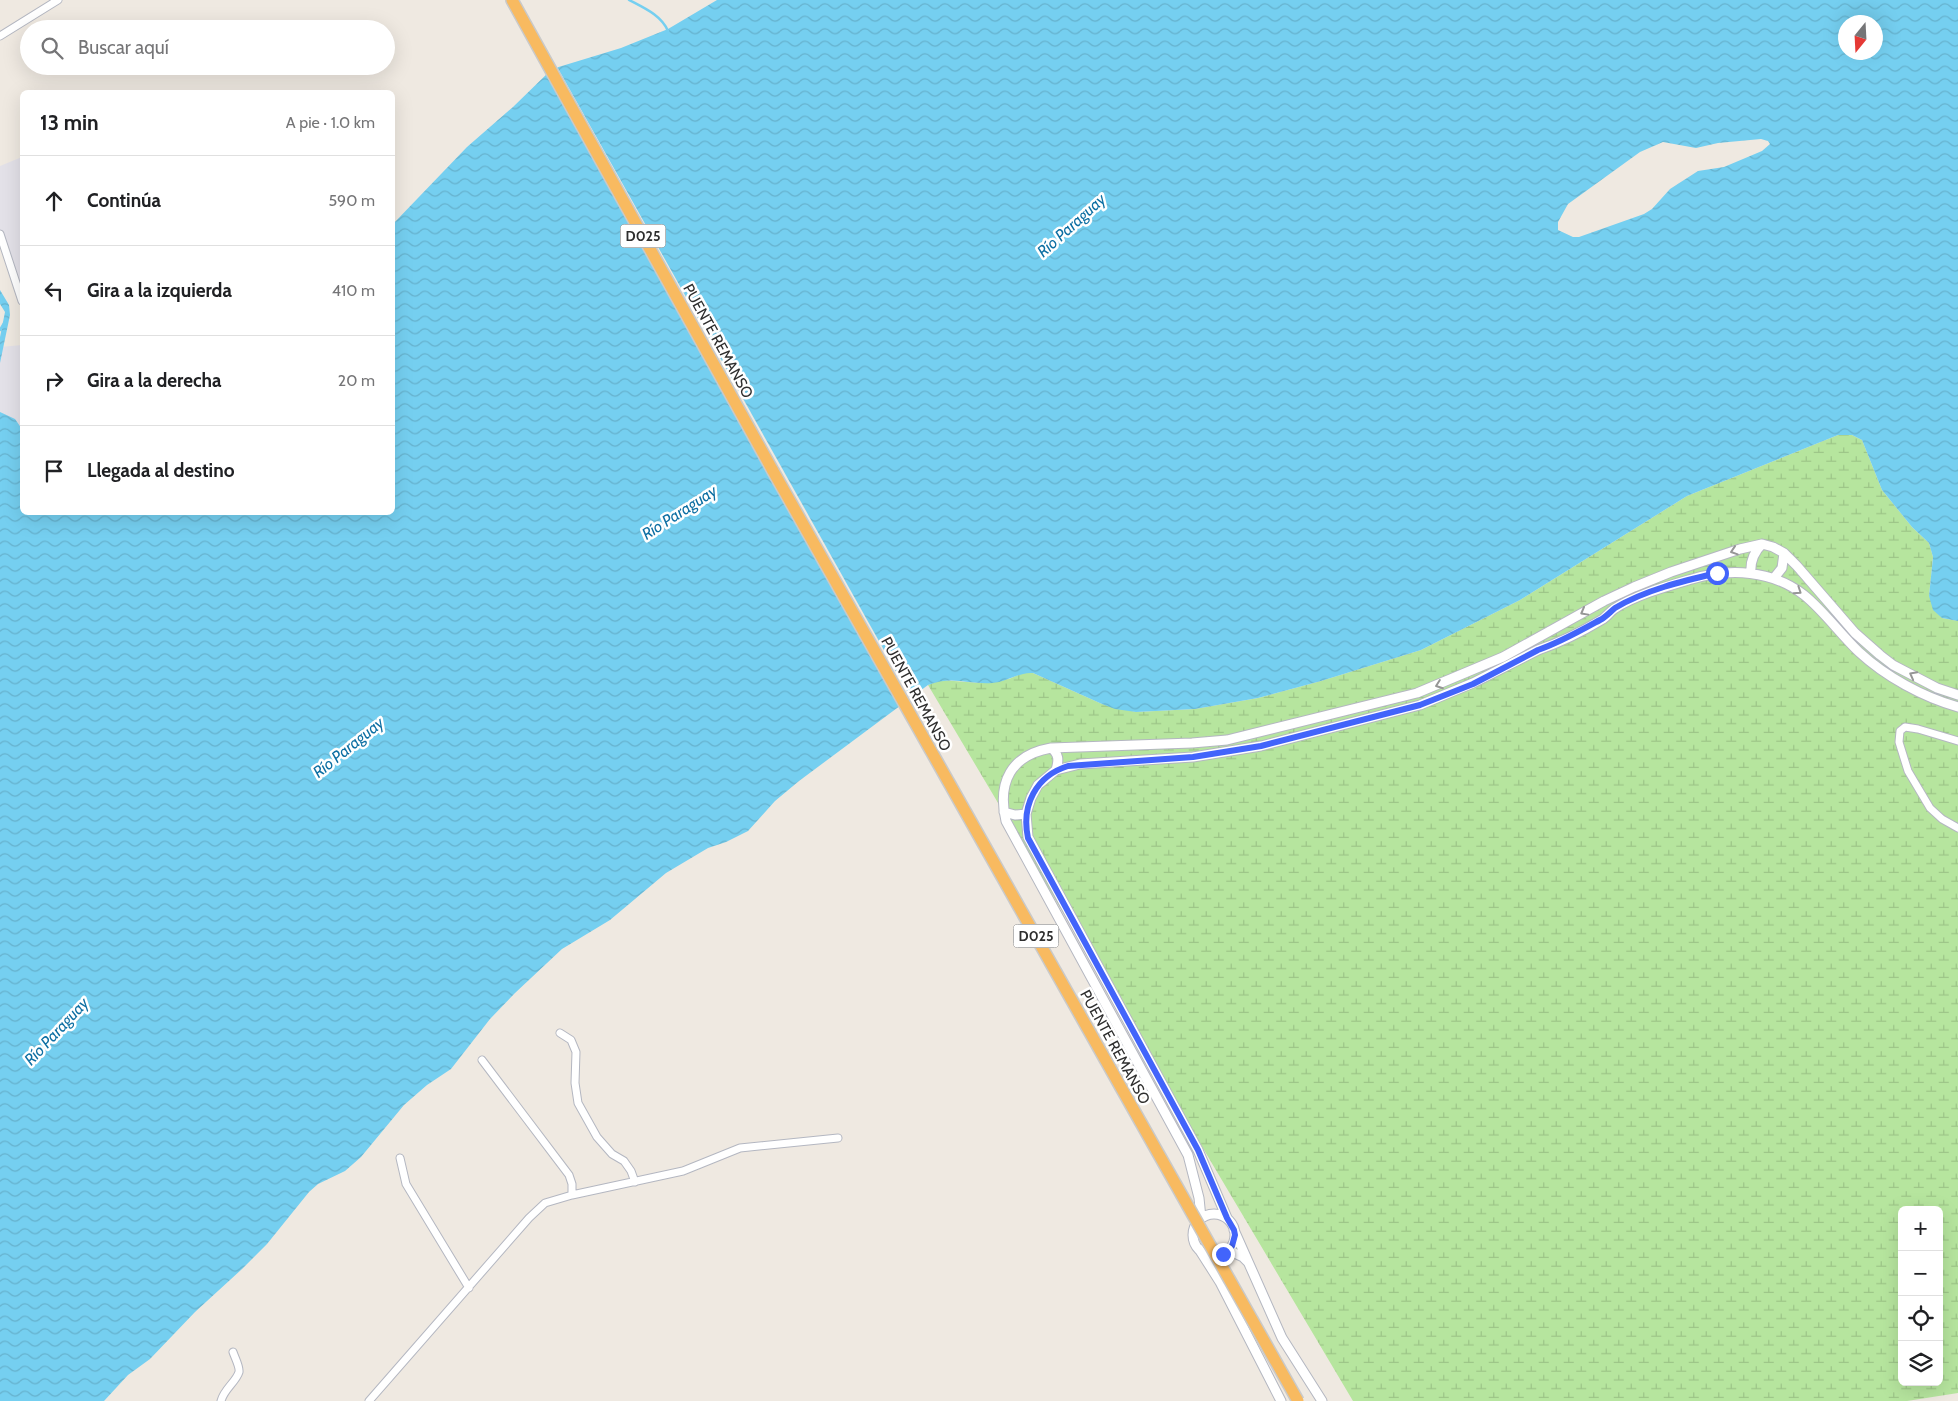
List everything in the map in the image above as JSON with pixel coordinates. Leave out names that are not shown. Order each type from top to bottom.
[{"type":"highway","name":"PUENTE REMANSO","points":[[512,0],[773,471],[1298,1401]]},
{"type":"street","points":[[26,20],[58,0]]},
{"type":"street","points":[[0,36],[20,24]]},
{"type":"street","points":[[0,234],[20,295]]},
{"type":"street","points":[[1751,573],[1754,553],[1762,544]]},
{"type":"street","points":[[1281,1401],[1220,1282],[1199,1250],[1193,1237],[1194,1230],[1201,1218],[1199,1198],[1188,1155],[1018,844],[1004,812],[1004,791],[1016,765],[1028,754],[1051,748],[1196,743],[1243,736],[1382,702],[1441,684],[1503,657],[1604,601],[1652,579],[1750,546],[1762,544],[1784,553],[1855,633],[1880,655],[1894,665],[1937,688],[1958,695]]},
{"type":"street","points":[[1774,578],[1782,568],[1784,553]]},
{"type":"street","points":[[1322,1401],[1282,1338],[1198,1150],[1028,838],[1026,814],[1038,785],[1056,770],[1080,764],[1198,757],[1261,746],[1420,705],[1466,687],[1594,624],[1614,609],[1646,594],[1693,578],[1717,573],[1751,573],[1774,578],[1803,595],[1860,653],[1873,663],[1932,698],[1958,707]]},
{"type":"street","points":[[1382,702],[1385,714]]},
{"type":"street","points":[[1958,741],[1905,727],[1900,731],[1899,742],[1908,771],[1930,808],[1942,819],[1958,828]]},
{"type":"street","points":[[1196,743],[1198,757]]},
{"type":"street","points":[[1051,748],[1058,757],[1056,770]]},
{"type":"street","points":[[1004,812],[1015,815],[1026,814]]},
{"type":"street","points":[[560,1032],[571,1040],[576,1052],[575,1083],[578,1103],[597,1138],[612,1154],[624,1161],[631,1171],[635,1182]]},
{"type":"street","points":[[482,1060],[569,1175],[572,1184],[572,1195]]},
{"type":"street","points":[[369,1401],[529,1218],[545,1203],[572,1195],[683,1171],[740,1148],[838,1138]]},
{"type":"street","points":[[400,1158],[406,1184],[469,1288]]},
{"type":"street","points":[[1201,1218],[1211,1214],[1222,1215],[1227,1218]]},
{"type":"street","points":[[1199,1250],[1211,1255],[1217,1255],[1228,1250],[1234,1241],[1234,1230]]},
{"type":"street","points":[[1228,1250],[1243,1257],[1250,1264]]},
{"type":"street","points":[[1217,1255],[1220,1282]]},
{"type":"street","points":[[221,1401],[225,1390],[239,1370],[232,1352]]},
{"type":"shaded area","points":[[20,158],[20,295],[0,235],[0,166]]},
{"type":"shaded area","points":[[20,345],[20,498],[0,502],[0,347]]},
{"type":"green space","points":[[1838,435],[1852,435],[1862,440],[1882,490],[1912,527],[1929,543],[1933,557],[1929,596],[1942,618],[1958,621],[1958,1393],[1907,1401],[1353,1401],[928,685],[941,680],[980,683],[1009,679],[1025,672],[1033,673],[1102,704],[1136,712],[1195,709],[1258,698],[1421,650],[1520,600],[1687,496]]},
{"type":"water","name":"Río Paraguay","points":[[717,0],[1958,0],[1958,621],[1942,618],[1933,610],[1929,596],[1933,557],[1929,543],[1912,527],[1882,490],[1862,440],[1852,435],[1838,435],[1687,496],[1520,600],[1421,650],[1321,681],[1258,698],[1195,709],[1136,712],[1115,709],[1033,673],[999,682],[946,681],[928,685],[799,781],[775,801],[748,831],[726,842],[708,848],[666,873],[610,920],[562,949],[490,1019],[451,1069],[427,1085],[404,1105],[361,1157],[345,1171],[318,1184],[309,1192],[267,1244],[195,1312],[150,1359],[128,1375],[104,1401],[0,1401],[0,412],[15,419],[20,426],[20,515],[395,515],[395,222],[467,147],[513,107],[552,69],[621,48],[668,29]],"holes":[[[1761,139],[1768,141],[1770,144],[1762,151],[1724,167],[1698,171],[1670,189],[1652,209],[1644,214],[1579,237],[1573,237],[1558,230],[1558,222],[1568,204],[1640,152],[1663,142],[1696,148],[1718,143]]]},
{"type":"water","points":[[0,290],[9,305],[10,315],[0,363],[0,337],[5,312],[0,304]]},
{"type":"pier","points":[[556,65],[912,700],[902,707],[550,67]]},
{"type":"waterway","points":[[629,0],[657,16],[668,31]]},
{"type":"waterway","points":[[0,330],[6,320]]},
{"type":"route","points":[[1223,1254],[1232,1246],[1235,1235],[1233,1225],[1227,1218],[1211,1177],[1167,1092],[1028,838],[1026,814],[1038,785],[1056,770],[1068,766],[1228,753],[1420,705],[1493,674],[1602,619],[1614,609],[1646,594],[1693,578],[1717,573]]}]
